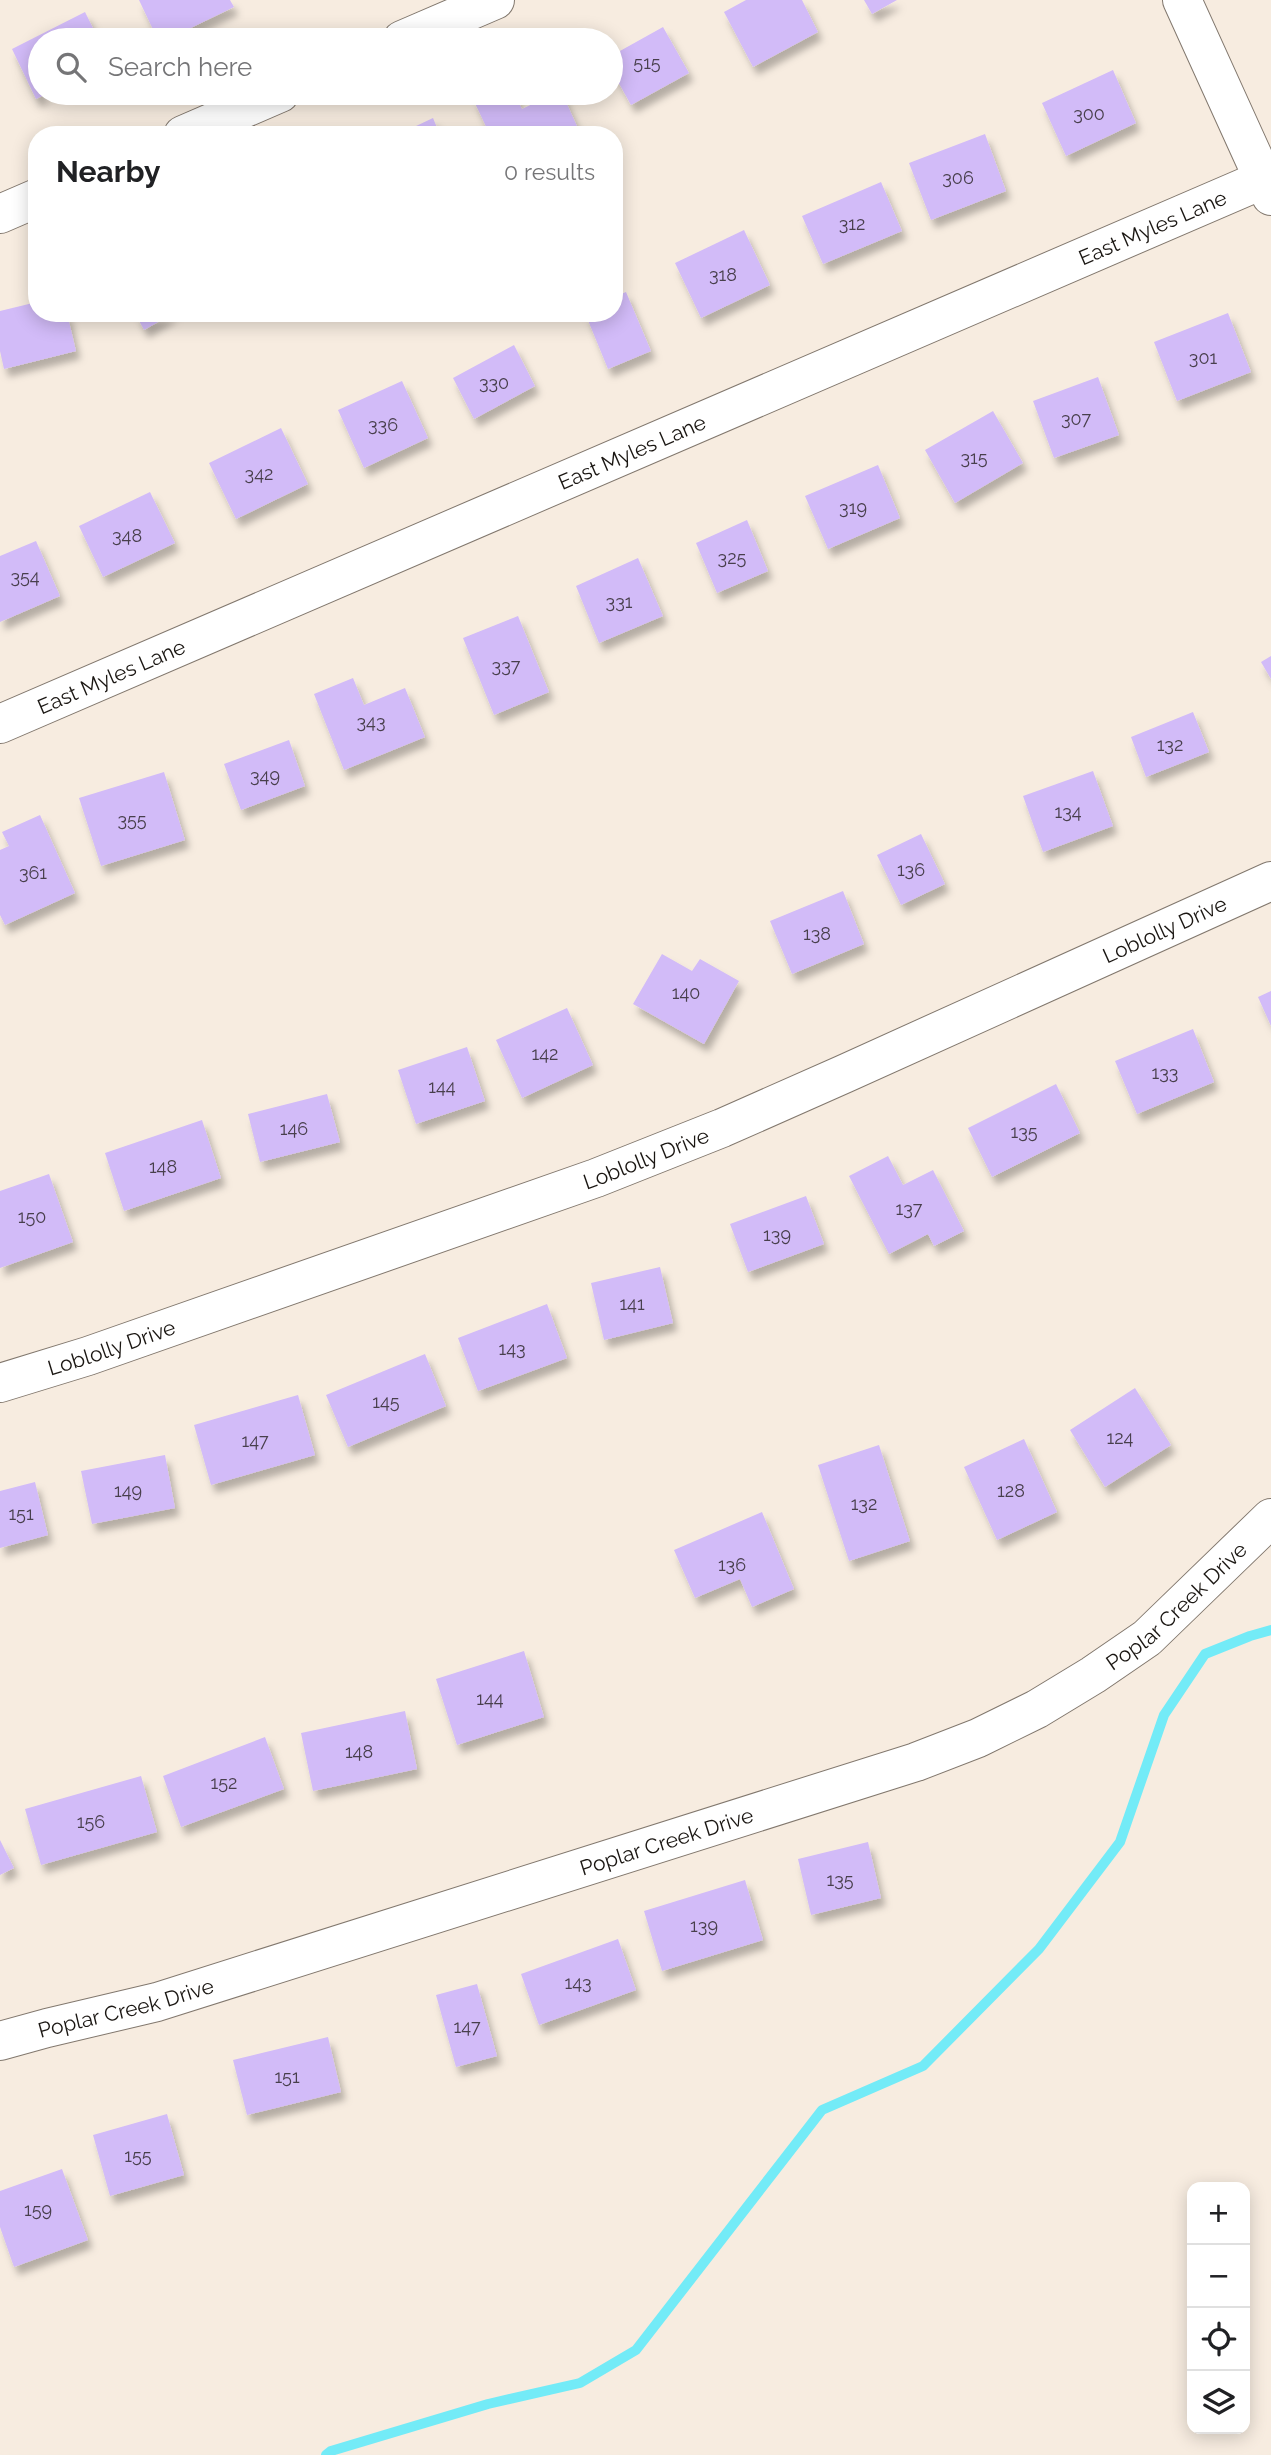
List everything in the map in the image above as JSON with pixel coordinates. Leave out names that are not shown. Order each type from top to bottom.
[{"type":"street","points":[[430,28],[495,0]]},
{"type":"street","points":[[1182,0],[1268,184]]},
{"type":"street","points":[[204,126],[252,105]]},
{"type":"street","name":"East Myles Lane","points":[[0,724],[1268,184]]},
{"type":"street","points":[[0,214],[28,202]]},
{"type":"street","name":"Loblolly Drive","points":[[0,1383],[88,1356],[609,1173],[820,1085],[1271,881]]},
{"type":"street","name":"Poplar Creek Drive","points":[[0,2041],[157,2002],[916,1762],[978,1738],[1037,1709],[1147,1638],[1271,1518]]},
{"type":"building","points":[[139,0],[230,0],[234,7],[191,28],[152,28]]},
{"type":"building","points":[[746,0],[802,0],[818,32],[753,67],[724,12]]},
{"type":"building","points":[[864,0],[897,0],[872,14]]},
{"type":"building","points":[[85,12],[93,28],[53,28]]},
{"type":"building","points":[[663,27],[689,73],[631,105],[623,91],[623,49]]},
{"type":"building","points":[[28,41],[28,82],[12,49]]},
{"type":"building","points":[[1113,70],[1136,123],[1066,156],[1042,103]]},
{"type":"building","points":[[476,105],[520,105],[522,109],[530,105],[567,105],[577,126],[486,126]]},
{"type":"building","points":[[433,118],[436,126],[416,126]]},
{"type":"building","points":[[985,134],[1006,191],[931,220],[909,163]]},
{"type":"building","points":[[881,182],[902,231],[823,264],[802,216]]},
{"type":"building","points":[[744,230],[770,285],[701,318],[675,263]]},
{"type":"building","points":[[626,292],[651,351],[608,369],[589,322],[623,322],[623,293]]},
{"type":"building","points":[[28,304],[28,322],[69,322],[76,351],[4,369],[0,351],[0,311]]},
{"type":"building","points":[[1228,313],[1251,372],[1177,401],[1154,342]]},
{"type":"building","points":[[140,322],[158,322],[144,330]]},
{"type":"building","points":[[514,345],[535,386],[474,419],[453,378]]},
{"type":"building","points":[[1098,377],[1119,435],[1054,458],[1033,401]]},
{"type":"building","points":[[402,381],[428,438],[364,468],[338,410]]},
{"type":"building","points":[[993,411],[1023,463],[955,503],[925,450]]},
{"type":"building","points":[[281,428],[308,484],[236,519],[209,463]]},
{"type":"building","points":[[878,465],[900,518],[828,549],[805,496]]},
{"type":"building","points":[[150,492],[175,543],[103,577],[79,526]]},
{"type":"building","points":[[747,520],[768,571],[717,593],[696,543]]},
{"type":"building","points":[[36,541],[60,596],[0,622],[0,556]]},
{"type":"building","points":[[638,558],[663,616],[599,643],[576,586]]},
{"type":"building","points":[[518,616],[549,692],[494,715],[463,638]]},
{"type":"building","points":[[1271,656],[1271,679],[1261,662]]},
{"type":"building","points":[[353,678],[364,705],[405,688],[425,737],[344,770],[314,694]]},
{"type":"building","points":[[1193,712],[1209,752],[1146,777],[1131,737]]},
{"type":"building","points":[[289,740],[305,786],[241,810],[224,764]]},
{"type":"building","points":[[1093,771],[1113,826],[1043,852],[1023,796]]},
{"type":"building","points":[[164,772],[185,840],[101,866],[79,798]]},
{"type":"building","points":[[40,815],[75,893],[5,925],[0,915],[0,850],[9,846],[2,832]]},
{"type":"building","points":[[921,834],[945,884],[901,905],[877,855]]},
{"type":"building","points":[[843,891],[864,944],[792,974],[770,921]]},
{"type":"building","points":[[662,954],[692,971],[700,959],[739,981],[704,1044],[633,1004]]},
{"type":"building","points":[[1271,991],[1271,1026],[1258,997]]},
{"type":"building","points":[[567,1008],[593,1065],[522,1098],[496,1040]]},
{"type":"building","points":[[1193,1029],[1214,1082],[1137,1114],[1115,1061]]},
{"type":"building","points":[[467,1047],[485,1101],[416,1124],[398,1070]]},
{"type":"building","points":[[1056,1084],[1080,1133],[992,1177],[968,1128]]},
{"type":"building","points":[[327,1094],[340,1142],[260,1162],[248,1114]]},
{"type":"building","points":[[202,1120],[221,1178],[124,1211],[105,1153]]},
{"type":"building","points":[[888,1156],[903,1185],[933,1170],[964,1231],[934,1246],[928,1234],[889,1254],[849,1176]]},
{"type":"building","points":[[49,1174],[73,1242],[0,1268],[0,1191]]},
{"type":"building","points":[[806,1196],[824,1244],[748,1272],[730,1224]]},
{"type":"building","points":[[660,1267],[673,1323],[604,1340],[591,1283]]},
{"type":"building","points":[[547,1304],[567,1358],[478,1391],[458,1338]]},
{"type":"building","points":[[425,1354],[446,1406],[348,1447],[326,1395]]},
{"type":"building","points":[[1135,1388],[1171,1445],[1105,1487],[1070,1430]]},
{"type":"building","points":[[298,1395],[315,1455],[211,1485],[194,1425]]},
{"type":"building","points":[[1024,1439],[1057,1512],[997,1540],[964,1467]]},
{"type":"building","points":[[879,1445],[910,1541],[849,1561],[818,1465]]},
{"type":"building","points":[[165,1455],[175,1508],[92,1524],[81,1471]]},
{"type":"building","points":[[35,1482],[48,1535],[0,1548],[0,1491]]},
{"type":"building","points":[[762,1512],[794,1589],[752,1607],[740,1579],[695,1598],[674,1550]]},
{"type":"building","points":[[524,1651],[544,1717],[457,1745],[436,1679]]},
{"type":"building","points":[[405,1711],[417,1769],[313,1791],[301,1733]]},
{"type":"building","points":[[265,1737],[284,1789],[181,1827],[163,1776]]},
{"type":"building","points":[[141,1776],[157,1832],[41,1865],[25,1809]]},
{"type":"building","points":[[0,1840],[14,1868],[0,1875]]},
{"type":"building","points":[[868,1842],[881,1898],[811,1915],[798,1859]]},
{"type":"building","points":[[745,1880],[763,1940],[662,1971],[644,1911]]},
{"type":"building","points":[[618,1939],[636,1990],[539,2025],[521,1974]]},
{"type":"building","points":[[477,1984],[497,2056],[456,2067],[436,1995]]},
{"type":"building","points":[[328,2037],[341,2092],[247,2115],[233,2060]]},
{"type":"building","points":[[167,2114],[184,2175],[110,2196],[93,2135]]},
{"type":"building","points":[[62,2169],[88,2240],[14,2267],[0,2227],[0,2191]]},
{"type":"waterway","points":[[326,2455],[331,2451],[488,2404],[580,2383],[636,2350],[822,2110],[923,2066],[1039,1949],[1120,1842],[1164,1715],[1205,1654],[1271,1630]]}]
